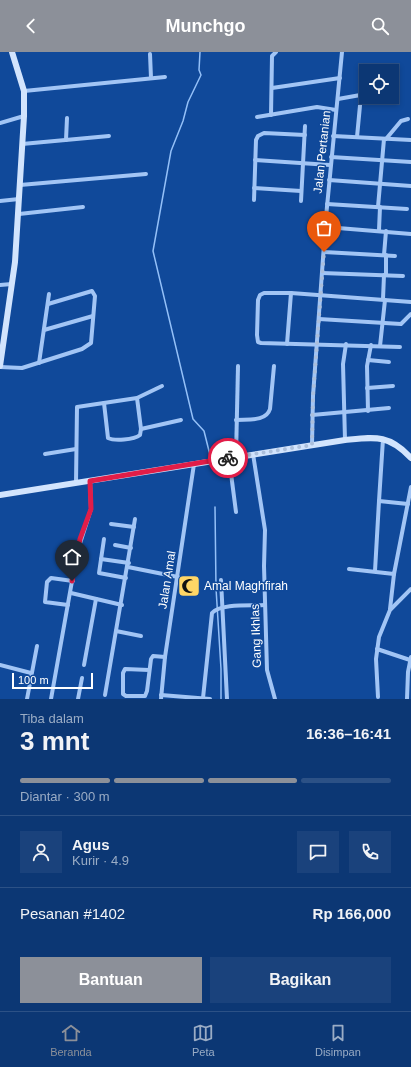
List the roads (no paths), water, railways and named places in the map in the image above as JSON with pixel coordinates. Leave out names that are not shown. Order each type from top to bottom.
[{"type":"main road","points":[[0,367],[2,343],[12,284],[19,214],[24,116],[24,91],[12,52]]},
{"type":"main road","points":[[0,495],[345,440],[383,438],[399,446],[411,458]]},
{"type":"street","points":[[271,115],[272,56],[276,52]]},
{"type":"street","name":"Jalan Pertanian","points":[[312,445],[312,415],[327,204],[342,52]]},
{"type":"street","points":[[150,54],[151,78]]},
{"type":"street","points":[[24,91],[165,77]]},
{"type":"street","points":[[272,88],[340,78]]},
{"type":"street","points":[[338,99],[359,96]]},
{"type":"street","points":[[357,137],[362,104]]},
{"type":"street","points":[[257,117],[317,106],[336,110]]},
{"type":"street","points":[[0,123],[24,116]]},
{"type":"street","points":[[66,140],[67,118]]},
{"type":"street","points":[[379,230],[379,183],[385,139],[401,121],[408,119]]},
{"type":"street","points":[[301,201],[305,126]]},
{"type":"street","points":[[254,200],[256,140],[261,134],[305,135]]},
{"type":"street","points":[[22,144],[109,136]]},
{"type":"street","points":[[333,136],[411,140]]},
{"type":"street","points":[[331,157],[411,162]]},
{"type":"street","points":[[255,160],[330,165]]},
{"type":"street","points":[[20,186],[146,174]]},
{"type":"street","points":[[329,180],[411,186]]},
{"type":"street","points":[[254,188],[301,191]]},
{"type":"street","points":[[0,201],[19,199]]},
{"type":"street","points":[[327,204],[407,209]]},
{"type":"street","points":[[19,214],[83,207]]},
{"type":"street","points":[[326,227],[379,230],[411,234]]},
{"type":"street","points":[[380,346],[383,323],[386,231]]},
{"type":"street","points":[[324,252],[395,256]]},
{"type":"street","points":[[322,273],[403,276]]},
{"type":"street","points":[[0,285],[12,284]]},
{"type":"street","points":[[0,367],[22,368],[89,345],[93,339],[95,296],[92,291],[48,304]]},
{"type":"street","points":[[400,347],[346,344],[264,344],[258,342],[256,335],[258,300],[260,295],[264,293],[291,293],[411,302]]},
{"type":"street","points":[[287,344],[291,293]]},
{"type":"street","points":[[39,362],[49,294]]},
{"type":"street","points":[[319,319],[402,324],[411,314]]},
{"type":"street","points":[[44,330],[93,316]]},
{"type":"street","points":[[345,440],[343,413],[343,364],[346,344]]},
{"type":"street","points":[[368,411],[368,360],[371,345]]},
{"type":"street","points":[[368,360],[389,362]]},
{"type":"street","points":[[236,512],[232,457],[236,420],[238,366]]},
{"type":"street","points":[[236,420],[264,417],[268,414],[270,409],[274,366]]},
{"type":"street","points":[[76,483],[77,407],[137,398],[162,386]]},
{"type":"street","points":[[367,388],[393,386]]},
{"type":"street","points":[[104,403],[106,436],[109,439],[138,437],[141,429],[137,398]]},
{"type":"street","points":[[312,415],[389,408]]},
{"type":"street","points":[[141,429],[181,420]]},
{"type":"street","points":[[375,571],[383,438]]},
{"type":"street","points":[[45,454],[76,449]]},
{"type":"street","name":"Gang Ikhlas","points":[[253,454],[265,530],[267,670],[275,698]]},
{"type":"street","name":"Jalan Amal","points":[[161,697],[165,657],[194,464]]},
{"type":"street","points":[[51,699],[80,539],[91,509],[90,481]]},
{"type":"street","points":[[378,697],[377,649],[379,637],[390,610],[394,574],[411,487]]},
{"type":"street","points":[[379,501],[408,504]]},
{"type":"street","points":[[105,695],[122,605],[135,519]]},
{"type":"street","points":[[110,524],[134,528]]},
{"type":"street","points":[[104,539],[99,573],[126,578]]},
{"type":"street","points":[[115,545],[131,548]]},
{"type":"street","points":[[101,559],[178,577]]},
{"type":"street","points":[[349,569],[394,574]]},
{"type":"street","points":[[68,605],[45,602],[46,582],[51,578],[72,581]]},
{"type":"street","points":[[222,580],[227,699]]},
{"type":"street","points":[[390,610],[411,589]]},
{"type":"street","points":[[71,593],[122,605]]},
{"type":"street","points":[[84,665],[96,599]]},
{"type":"street","points":[[203,698],[212,616],[215,610],[265,605]]},
{"type":"street","points":[[116,631],[141,636]]},
{"type":"street","points":[[27,699],[37,646]]},
{"type":"street","points":[[377,649],[410,658],[407,699]]},
{"type":"street","points":[[149,670],[125,669],[123,673],[122,694],[126,696],[145,696],[152,657],[165,657]]},
{"type":"street","points":[[0,666],[31,673]]},
{"type":"street","points":[[78,699],[82,678]]},
{"type":"street","points":[[161,697],[210,699]]},
{"type":"waterway","points":[[200,52],[199,70],[201,75],[188,102],[183,121],[171,151],[153,251],[193,419],[204,431],[211,459]]},
{"type":"waterway","points":[[215,507],[216,588],[221,669],[221,699]]},
{"type":"place","name":"Amal Maghfirah","points":[[189,586]]}]
